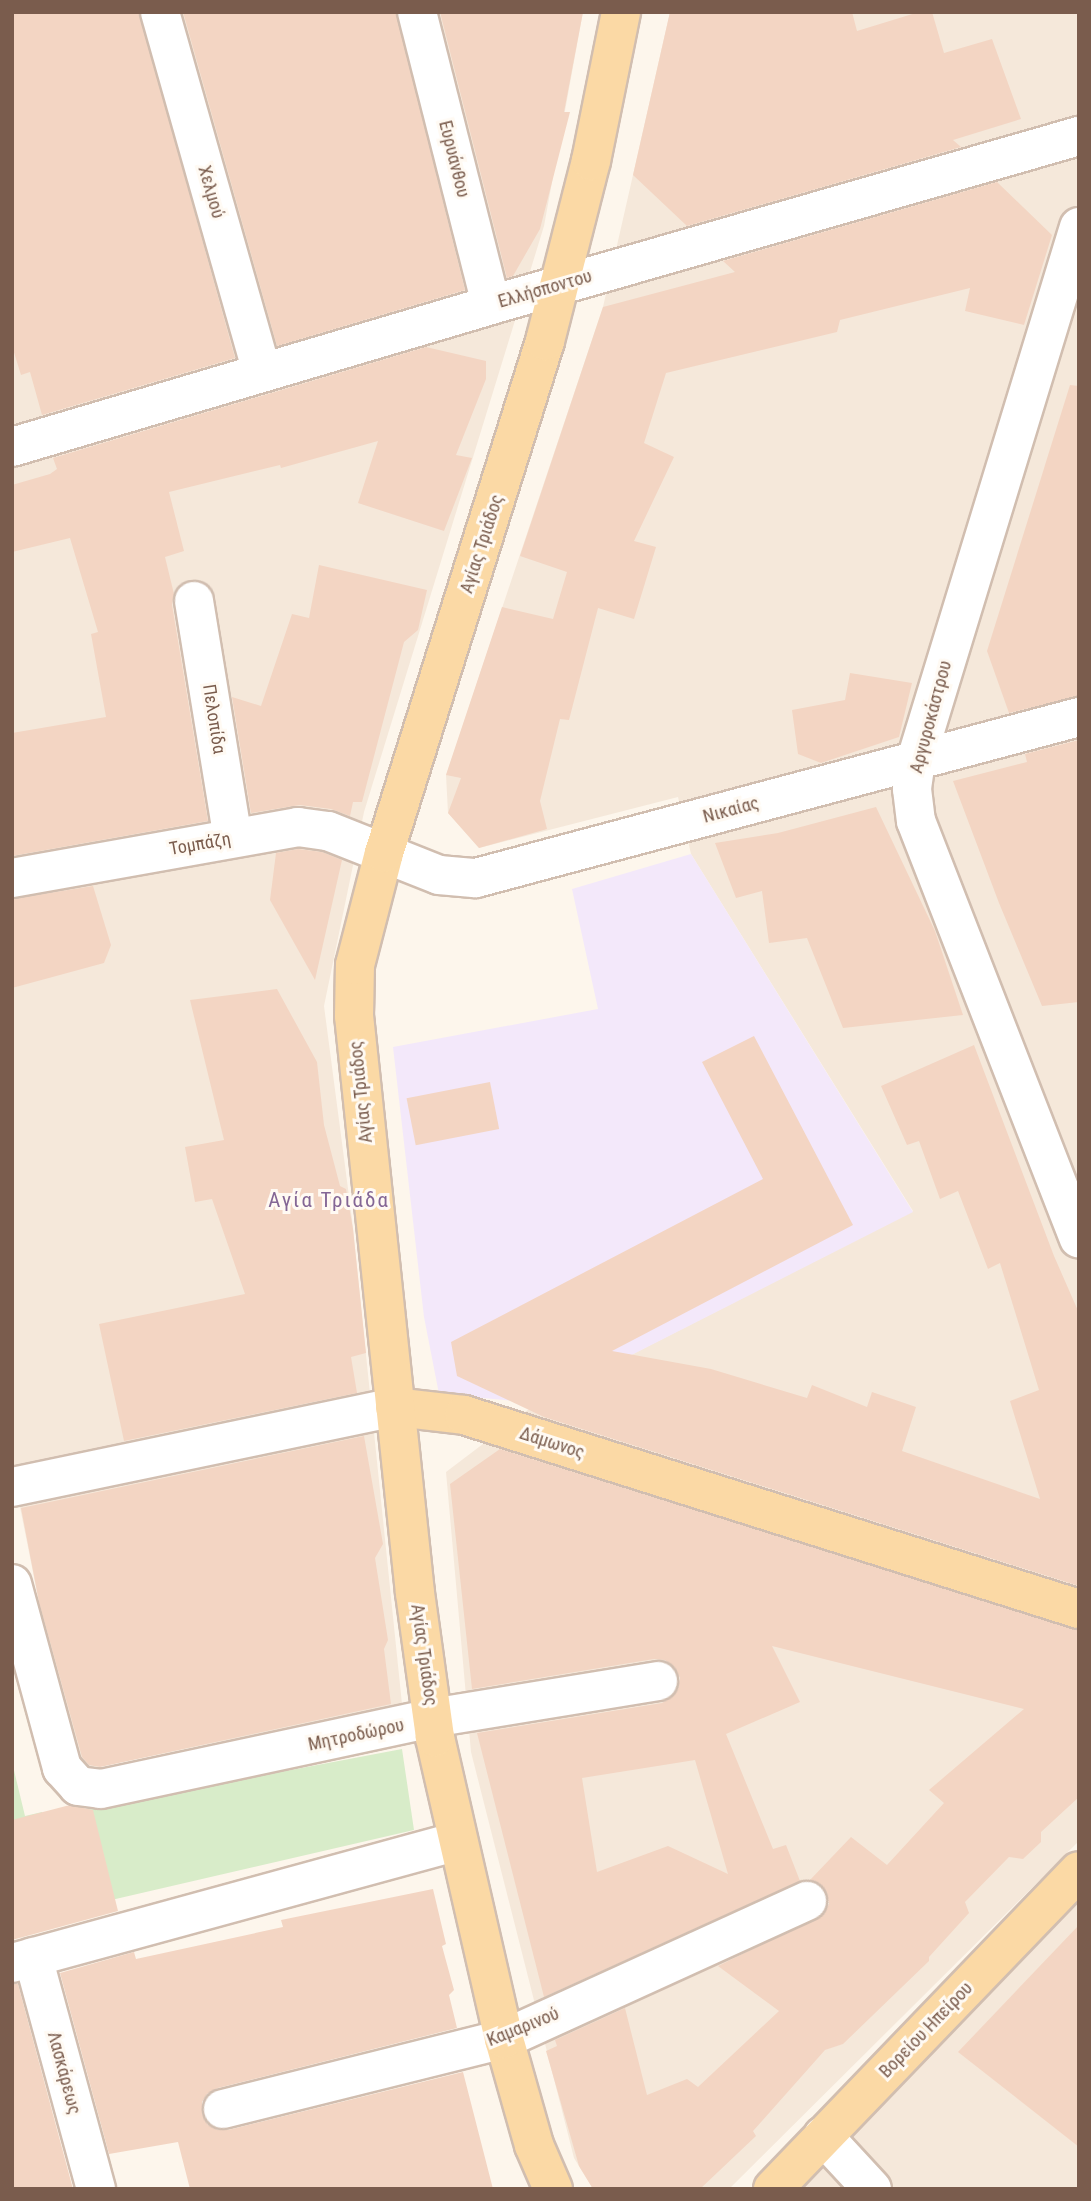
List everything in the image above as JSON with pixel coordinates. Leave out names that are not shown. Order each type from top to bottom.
[{"type":"main road","name":"Αγίας Τριάδος","points":[[553,2189],[534,2145],[504,2039],[457,1841],[432,1718],[395,1407],[354,1016],[355,965],[384,853],[516,439],[560,285],[591,161],[621,12]]},
{"type":"main road","name":"Δάμωνος","points":[[395,1407],[464,1415],[1079,1609]]},
{"type":"main road","name":"Βορείου Ηπείρου","points":[[772,2189],[1079,1871]]},
{"type":"street","name":"Χελμού","points":[[160,12],[262,372]]},
{"type":"street","name":"Ευρυάνθου","points":[[417,12],[491,305]]},
{"type":"street","name":"Ελλήσποντου","points":[[15,437],[262,372],[1079,136]]},
{"type":"street","name":"Αργυροκάστρου","points":[[1079,227],[916,760],[912,789],[916,821],[1079,1238]]},
{"type":"street","name":"Πελοπίδα","points":[[194,601],[233,838]]},
{"type":"street","name":"Νικαίας","points":[[384,853],[439,875],[476,878],[1079,717]]},
{"type":"street","name":"Τομπάζη","points":[[12,878],[298,827],[328,831],[384,853]]},
{"type":"street","name":"Δάμωνος","points":[[12,1487],[395,1407]]},
{"type":"street","name":"Μητροδώρου","points":[[12,1584],[62,1768],[78,1786],[101,1789],[432,1718],[658,1681]]},
{"type":"street","points":[[22,1960],[457,1841]]},
{"type":"street","name":"Καμαρινού","points":[[223,2109],[504,2039],[807,1901]]},
{"type":"street","name":"Λασκάρεως","points":[[22,1960],[96,2189]]},
{"type":"street","points":[[823,2136],[872,2189]]},
{"type":"shaded area","points":[[12,12],[583,12],[544,226],[364,812],[324,1006],[352,1219],[402,1704],[73,1772],[12,1467]]},
{"type":"shaded area","points":[[670,12],[1079,12],[1079,1841],[729,2189],[593,2189],[574,2158],[471,1752],[446,1472],[537,1403],[913,1211],[691,854],[678,797],[479,848],[448,813],[446,775],[603,307]]},
{"type":"shaded area","points":[[691,854],[913,1212],[537,1403],[439,1394],[424,1317],[393,1047],[598,1009],[572,889]]},
{"type":"shaded area","points":[[1079,1902],[1079,2189],[800,2189]]},
{"type":"green space","points":[[402,1749],[414,1830],[12,1923],[12,1762],[25,1816],[42,1812],[43,1817]]},
{"type":"building","points":[[12,12],[139,12],[235,358],[42,415],[30,372],[21,375],[12,346]]},
{"type":"building","points":[[183,12],[396,12],[465,290],[277,346]]},
{"type":"building","points":[[440,12],[583,12],[564,112],[570,112],[540,229],[513,276],[507,278]]},
{"type":"building","points":[[670,12],[852,12],[857,31],[919,12],[932,12],[944,53],[992,39],[1021,119],[953,140],[961,147],[687,226],[633,175]]},
{"type":"building","points":[[997,182],[1052,235],[1024,325],[965,311],[970,288],[840,320],[837,332],[666,373],[644,443],[674,457],[634,541],[656,547],[634,619],[598,608],[569,720],[560,719],[540,801],[547,829],[479,848],[448,813],[461,778],[446,775],[502,607],[553,619],[567,572],[520,556],[603,307],[735,272],[723,261]]},
{"type":"building","points":[[426,347],[486,361],[486,379],[456,455],[472,458],[444,531],[358,503],[378,441],[281,468],[280,465],[169,492],[184,551],[165,557],[174,594],[172,605],[208,821],[12,856],[12,733],[106,717],[91,634],[98,632],[70,538],[12,552],[12,485],[50,474],[57,469],[53,458]]},
{"type":"building","points":[[1070,385],[1079,386],[1079,696],[1009,713],[987,651]]},
{"type":"building","points":[[319,565],[427,590],[418,630],[404,642],[362,802],[353,802],[350,816],[331,809],[300,805],[251,813],[232,697],[261,706],[292,614],[309,618]]},
{"type":"building","points":[[850,673],[912,683],[899,737],[821,763],[798,754],[792,710],[845,700]]},
{"type":"building","points":[[1079,740],[1079,1002],[1042,1006],[953,781],[1027,762],[1025,754]]},
{"type":"building","points":[[876,807],[935,931],[963,1015],[843,1028],[807,938],[769,943],[762,891],[736,898],[715,843],[778,833]]},
{"type":"building","points":[[298,849],[322,852],[342,860],[315,980],[270,900],[276,853]]},
{"type":"building","points":[[93,886],[111,945],[104,963],[12,988],[12,899]]},
{"type":"building","points":[[277,989],[317,1062],[324,1125],[340,1186],[346,1189],[353,1229],[366,1353],[351,1357],[357,1393],[124,1441],[99,1324],[245,1294],[212,1199],[195,1202],[185,1147],[224,1140],[190,1000]]},
{"type":"building","points":[[754,1036],[853,1225],[612,1351],[711,1369],[807,1398],[812,1385],[867,1407],[872,1392],[916,1407],[902,1451],[1040,1499],[1010,1401],[1039,1390],[1000,1263],[988,1269],[958,1191],[940,1199],[919,1141],[907,1145],[881,1086],[974,1045],[1054,1256],[1079,1313],[1079,1586],[544,1417],[457,1376],[451,1342],[763,1179],[702,1062]]},
{"type":"building","points":[[490,1082],[499,1129],[416,1145],[407,1098]]},
{"type":"building","points":[[364,1436],[383,1544],[375,1558],[388,1640],[384,1649],[391,1704],[100,1767],[89,1765],[82,1757],[39,1602],[21,1508]]},
{"type":"building","points":[[500,1449],[1079,1630],[1079,1797],[1041,1832],[1041,1842],[1023,1859],[1009,1857],[965,1902],[969,1913],[929,1957],[929,1961],[843,2044],[825,2050],[753,2131],[756,2136],[700,2189],[593,2189],[579,2166],[546,2051],[557,2046],[555,2040],[625,2008],[647,2095],[687,2079],[698,2087],[779,2011],[718,1966],[824,1914],[829,1904],[827,1893],[820,1884],[810,1880],[851,1837],[887,1865],[944,1803],[929,1790],[1024,1709],[772,1646],[800,1702],[726,1734],[773,1849],[786,1845],[800,1881],[544,1997],[477,1733],[662,1703],[678,1689],[680,1678],[674,1667],[665,1660],[654,1659],[472,1689],[450,1484]],"holes":[[[695,1760],[728,1874],[668,1846],[597,1872],[582,1778]]]},
{"type":"building","points":[[70,1805],[93,1810],[118,1911],[12,1940],[12,1820]]},
{"type":"building","points":[[433,1889],[446,1944],[442,1946],[454,1990],[449,1995],[457,2028],[218,2088],[207,2094],[202,2102],[202,2114],[208,2125],[218,2130],[228,2130],[463,2072],[493,2189],[190,2189],[178,2142],[109,2154],[60,1973],[134,1952],[136,1959],[283,1927],[281,1920]]},
{"type":"building","points":[[1079,1925],[1079,2147],[958,2052]]},
{"type":"building","points":[[12,1984],[18,1984],[73,2189],[12,2189]]},
{"type":"district","name":"Αγία Τριάδα","points":[[329,1200]]}]
